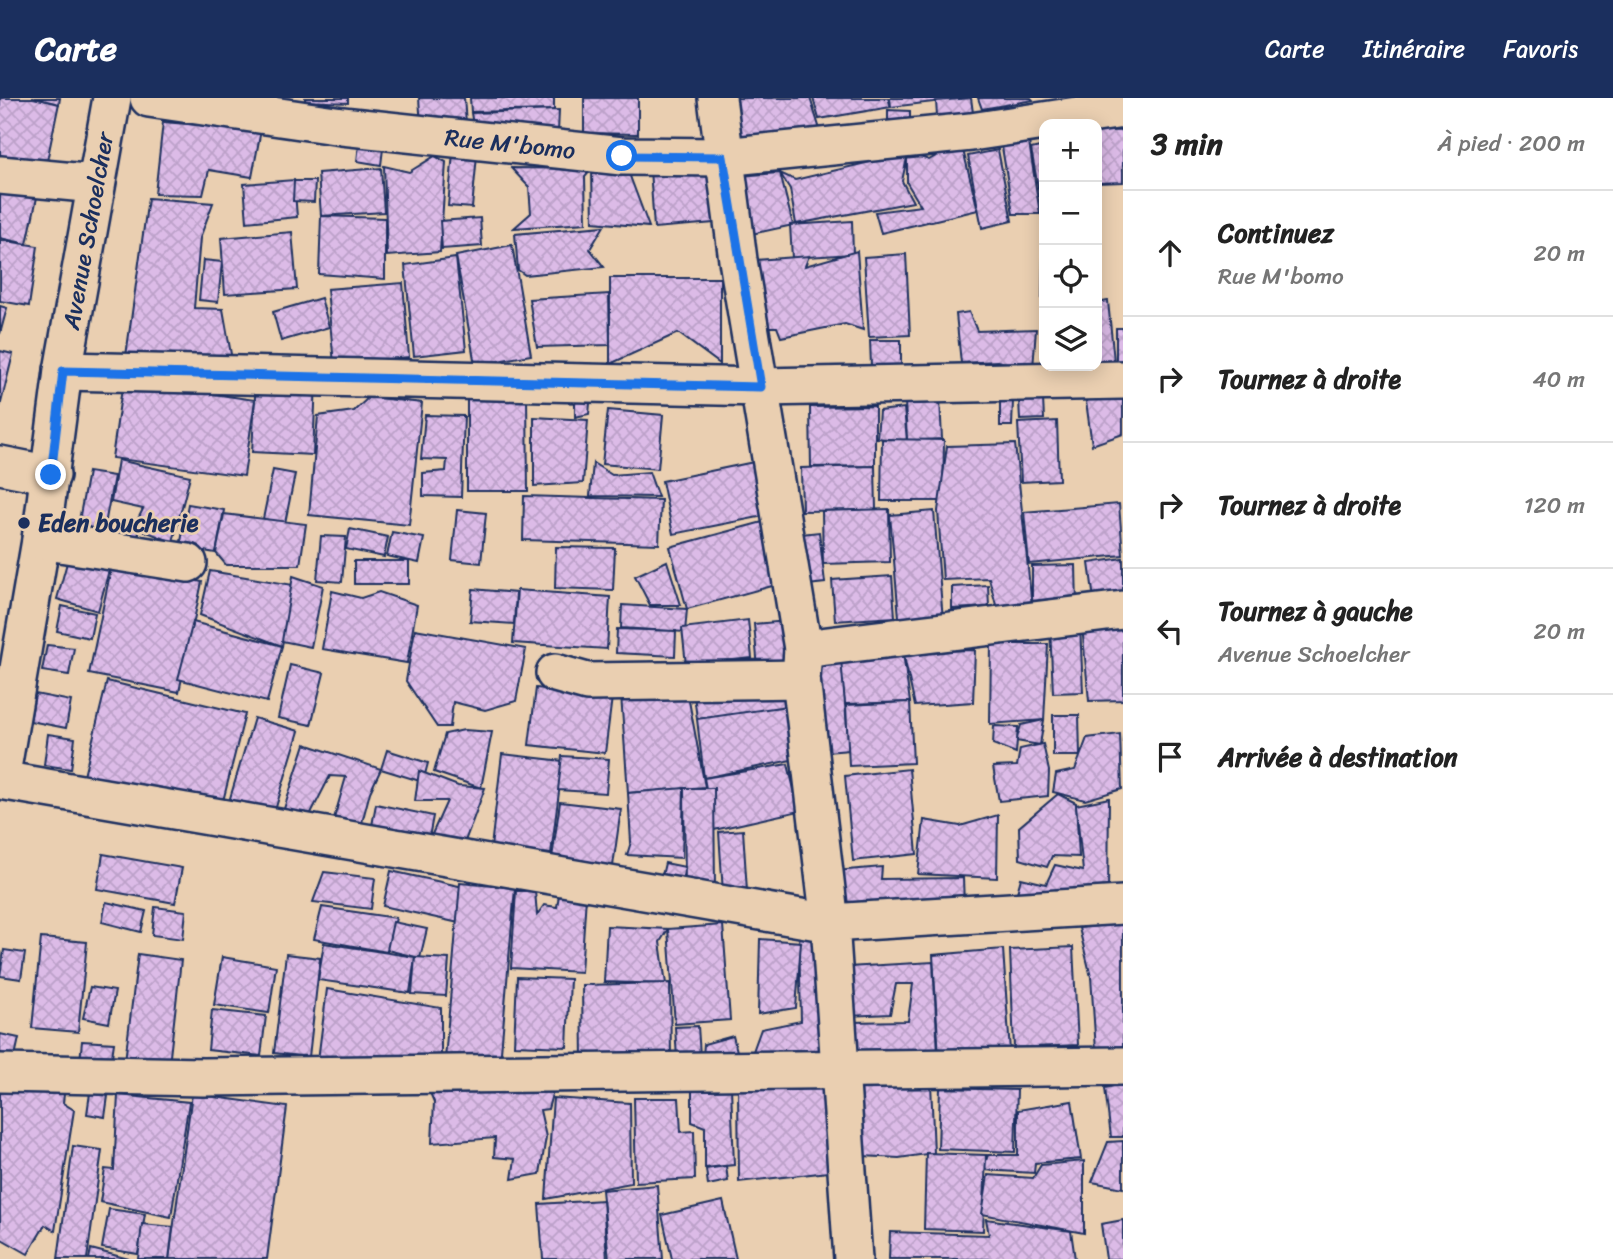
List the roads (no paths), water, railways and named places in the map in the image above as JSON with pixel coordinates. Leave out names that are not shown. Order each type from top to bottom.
[{"type":"street","name":"Avenue Schoelcher","points":[[0,780],[41,540],[63,371],[112,98]]},
{"type":"street","name":"Rue M'bomo","points":[[149,98],[342,126],[622,156],[723,157],[971,132],[1123,109]]},
{"type":"street","points":[[718,98],[723,157],[761,387],[802,664],[830,923],[853,1259]]},
{"type":"street","points":[[0,175],[96,184]]},
{"type":"street","points":[[63,371],[761,387],[1123,380]]},
{"type":"street","points":[[0,464],[51,475]]},
{"type":"street","points":[[41,540],[188,562]]},
{"type":"street","points":[[555,673],[587,682],[802,664],[1123,610]]},
{"type":"street","points":[[0,780],[830,923],[1123,905]]},
{"type":"street","points":[[0,1073],[203,1077],[838,1067],[1123,1066]]},
{"type":"place","name":"Eden boucherie","points":[[24,523]]}]
